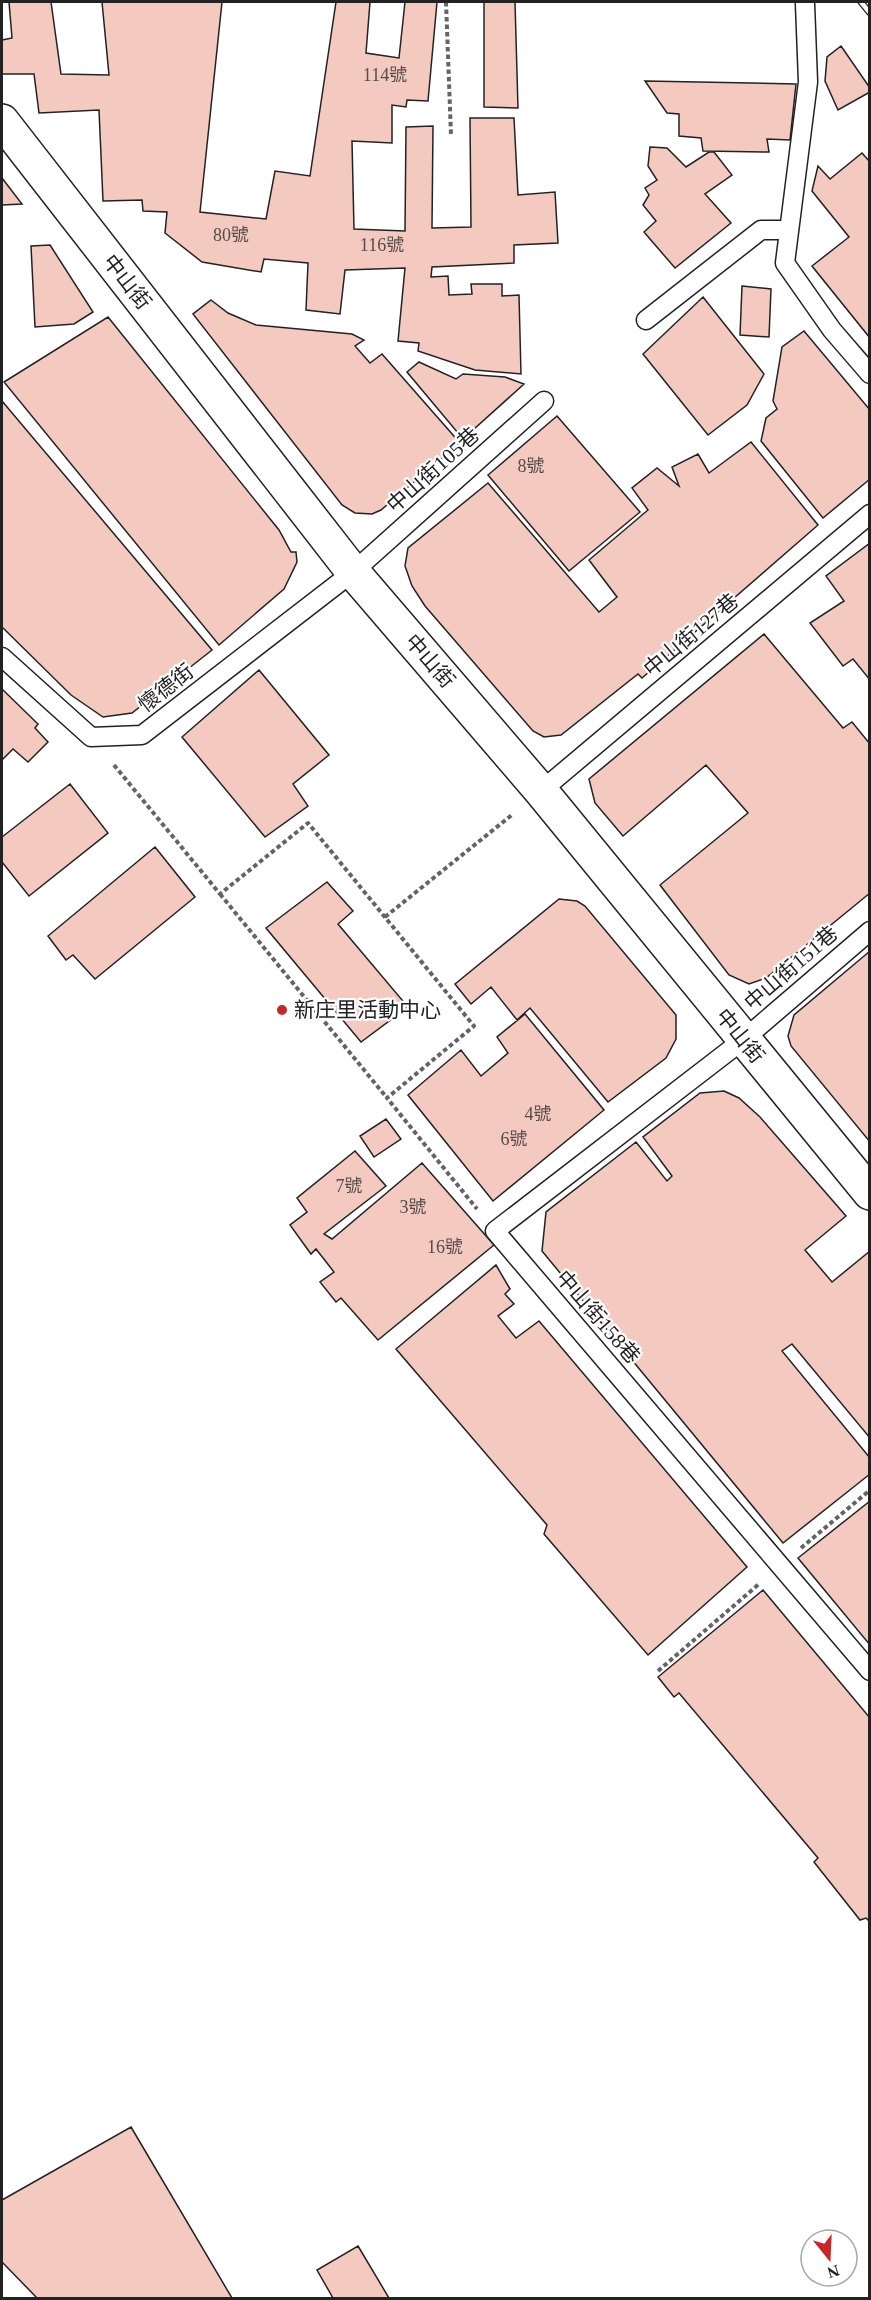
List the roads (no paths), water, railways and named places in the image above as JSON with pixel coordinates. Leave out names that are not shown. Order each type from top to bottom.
[{"type":"street","name":"中山街","points":[[2,121],[353,572],[542,791],[743,1040],[870,1192]]},
{"type":"lane","points":[[805,4],[808,82],[785,263],[832,330],[870,374]]},
{"type":"lane","points":[[646,320],[761,230],[789,230]]},
{"type":"lane","name":"中山街105巷","points":[[353,572],[544,401]]},
{"type":"lane","name":"中山街127巷","points":[[542,791],[870,514]]},
{"type":"lane","name":"懷德街","points":[[2,657],[91,737],[142,735],[353,572]]},
{"type":"lane","name":"中山街151巷","points":[[743,1040],[870,931]]},
{"type":"lane","name":"中山街158巷","points":[[743,1040],[495,1231],[870,1671]]},
{"type":"railway","points":[[861,2],[870,13]]},
{"type":"place","name":"新庄里活動中心","points":[[282,1010]]}]
